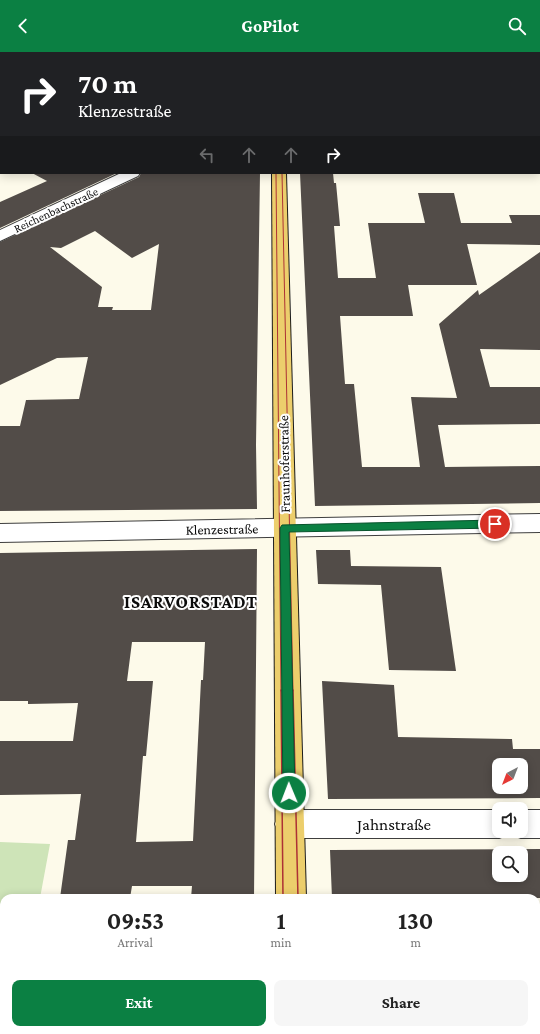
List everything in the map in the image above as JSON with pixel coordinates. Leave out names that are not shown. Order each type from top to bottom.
[{"type":"main road","name":"Fraunhoferstraße","points":[[279,174],[291,894]]},
{"type":"street","name":"Reichenbachstraße","points":[[0,236],[131,174]]},
{"type":"street","name":"Klenzestraße","points":[[0,533],[540,523]]},
{"type":"street","name":"Jahnstraße","points":[[289,824],[492,824]]},
{"type":"street","points":[[528,824],[540,824]]},
{"type":"green space","points":[[0,842],[50,844],[41,894],[0,894]]},
{"type":"building","points":[[34,174],[115,174],[0,228],[0,202],[47,181]]},
{"type":"building","points":[[140,174],[260,174],[256,445],[257,509],[0,511],[0,426],[20,426],[26,400],[79,399],[88,357],[57,358],[0,385],[0,242],[139,177]],"holes":[[[95,231],[132,258],[159,244],[151,310],[112,310],[113,307],[98,307],[102,287],[50,247],[61,248]]]},
{"type":"building","points":[[300,174],[333,174],[334,183],[336,183],[340,226],[334,226],[338,278],[376,278],[368,223],[425,223],[418,193],[454,193],[461,223],[512,223],[509,215],[540,215],[540,245],[467,244],[477,285],[408,285],[413,316],[340,316],[345,384],[354,384],[362,467],[420,467],[411,397],[457,398],[439,324],[478,290],[479,295],[540,252],[540,350],[480,349],[490,387],[540,387],[540,424],[438,425],[445,467],[540,466],[540,503],[315,506]]},
{"type":"building","points":[[257,549],[254,894],[191,894],[192,886],[132,886],[131,894],[61,894],[68,840],[75,840],[81,794],[0,795],[0,741],[73,741],[78,703],[28,704],[28,701],[0,701],[0,553]],"holes":[[[132,642],[205,642],[203,680],[201,680],[193,841],[136,842],[143,756],[146,756],[153,681],[127,681]]]},
{"type":"building","points":[[316,550],[350,550],[351,566],[441,567],[456,671],[389,670],[381,585],[318,584]]},
{"type":"building","points":[[322,681],[394,685],[398,737],[512,739],[513,749],[540,749],[540,798],[328,799]]},
{"type":"building","points":[[492,849],[492,882],[528,882],[528,849],[540,849],[540,894],[332,894],[330,850]]},
{"type":"tram line","points":[[276,174],[281,691]]},
{"type":"tram line","points":[[282,174],[293,691]]},
{"type":"tram line","points":[[281,690],[283,894]]},
{"type":"tram line","points":[[293,690],[298,894]]},
{"type":"district","name":"ISARVORSTADT","points":[[191,602]]},
{"type":"route","points":[[289,793],[285,528],[495,524]]}]
